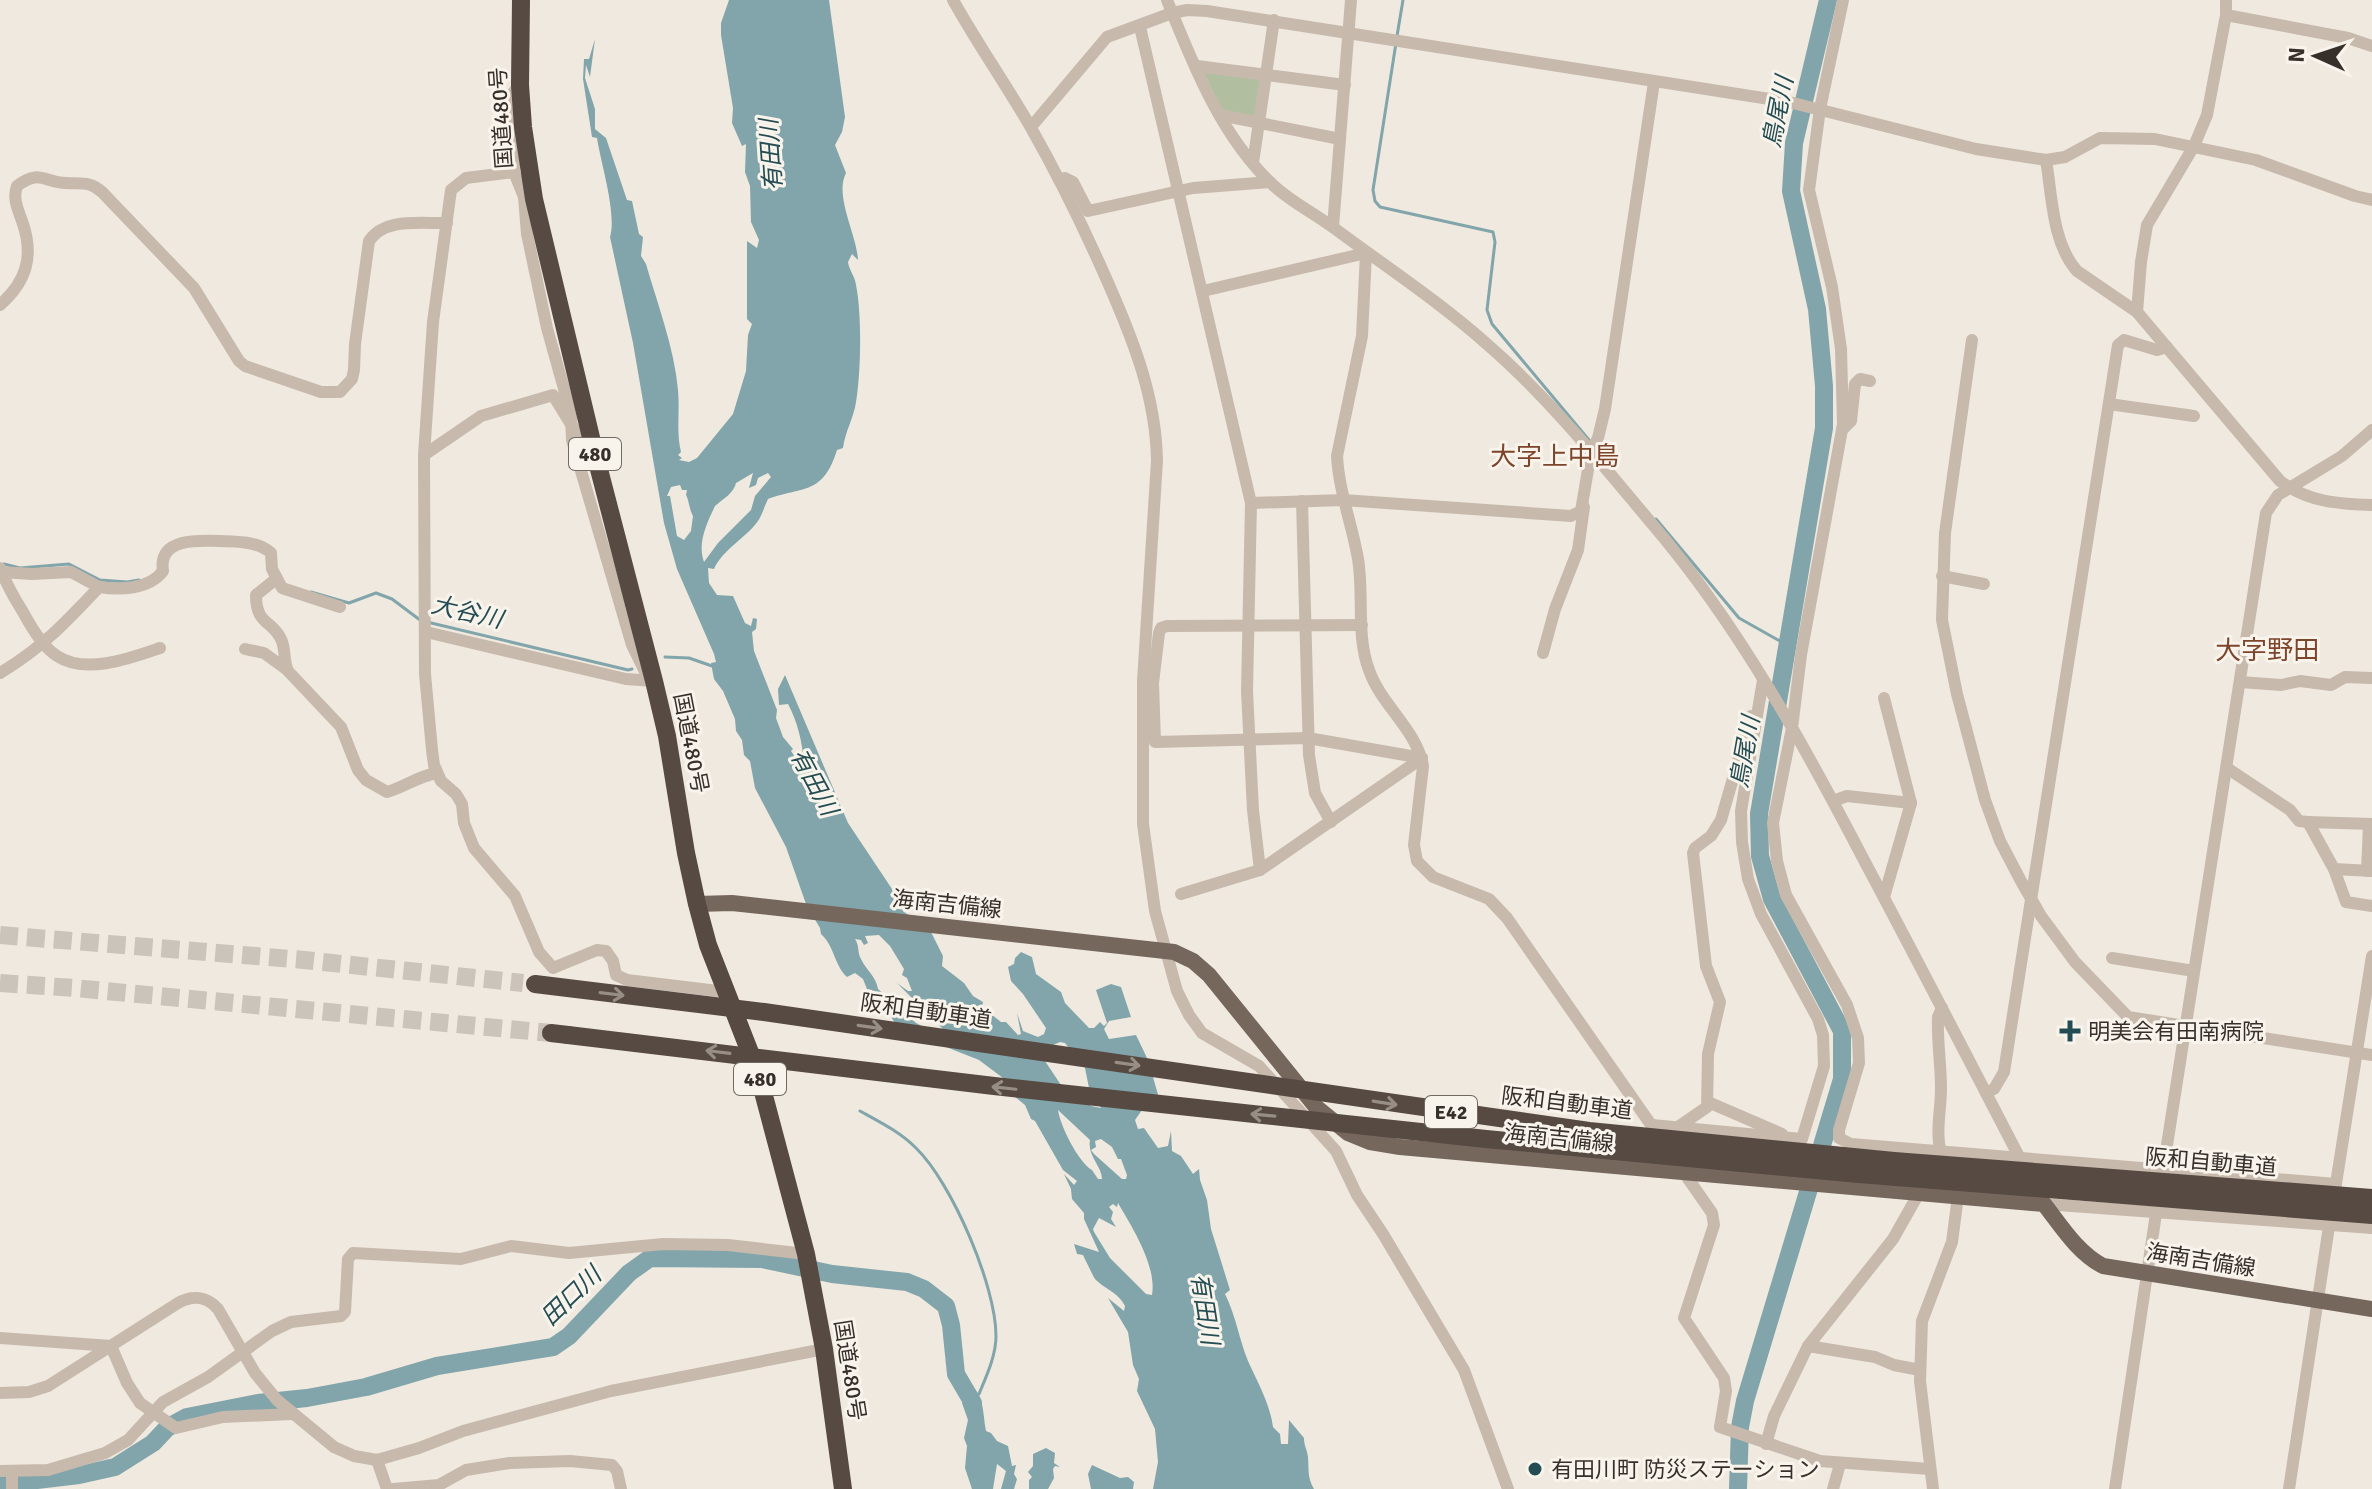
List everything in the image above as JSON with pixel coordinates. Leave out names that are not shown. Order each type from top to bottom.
[{"type":"highway","name":"国道480号","points":[[521,0],[520,85],[529,198],[667,736],[697,904],[708,945],[758,1073],[806,1256],[824,1349],[843,1489]]},
{"type":"highway","name":"阪和自動車道","points":[[529,984],[764,1012],[1589,1131],[1853,1157],[2372,1198]]},
{"type":"highway","name":"阪和自動車道","points":[[560,1034],[994,1086],[1486,1139],[1859,1174],[2372,1215]]},
{"type":"main road","name":"海南吉備線","points":[[697,904],[732,903],[1159,949],[1184,956],[1201,967],[1316,1107],[1340,1128],[1359,1138],[1400,1147],[2044,1204],[2088,1258],[2103,1266],[2372,1309]]},
{"type":"street","points":[[953,0],[1031,127],[1059,180],[1118,306],[1152,406],[1157,445],[1157,482],[1143,824],[1159,949],[1189,1015],[1202,1033],[1259,1066],[1336,1151],[1357,1195],[1464,1370],[1508,1489]]},
{"type":"street","points":[[1167,0],[1230,134],[1270,182],[1488,345],[1591,452],[1658,530],[1764,681],[1790,724],[2044,1204],[2372,1228]]},
{"type":"street","points":[[1333,227],[1351,0]]},
{"type":"street","points":[[1843,0],[1818,108],[1809,190],[1832,287],[1841,349],[1842,430],[1773,823],[1779,873],[1792,907],[1847,1005],[1858,1038],[1859,1063],[1839,1138],[1851,1144],[2336,1184]]},
{"type":"street","points":[[2137,312],[2147,225],[2194,146],[2207,115],[2226,15],[2226,0]]},
{"type":"street","points":[[1031,127],[1103,40],[1187,5],[1789,102],[1976,149],[2046,160],[2065,157],[2100,138],[2155,139],[2256,160],[2372,200]]},
{"type":"street","points":[[2226,15],[2348,38],[2372,46]]},
{"type":"street","points":[[1253,163],[1274,20]]},
{"type":"street","points":[[1140,27],[1251,503],[1249,740],[1260,870]]},
{"type":"street","points":[[1197,66],[1345,85]]},
{"type":"street","points":[[1543,653],[1552,617],[1578,550],[1591,452],[1605,409],[1654,82]]},
{"type":"street","points":[[520,85],[512,94],[514,172],[529,198],[527,234],[547,328],[571,414],[572,440],[632,645],[652,681]]},
{"type":"street","points":[[1220,115],[1340,139]]},
{"type":"street","points":[[2046,160],[2059,236],[2070,263],[2095,285],[2137,312],[2271,471],[2288,487],[2325,502],[2372,505]]},
{"type":"street","points":[[514,172],[466,178],[451,190],[433,322],[424,455],[425,674],[437,773],[462,804],[464,823],[474,848],[515,896],[539,952],[553,968],[597,950],[606,951],[613,961],[616,975],[627,980],[726,992]]},
{"type":"street","points":[[0,305],[19,287],[27,261],[27,237],[14,195],[17,186],[33,177],[43,176],[64,183],[88,183],[102,192],[194,288],[245,366],[321,392],[340,392],[352,379],[354,370],[369,241],[375,232],[390,225],[447,223]]},
{"type":"street","points":[[1059,180],[1065,178],[1073,182],[1088,211],[1213,185],[1270,182]]},
{"type":"street","points":[[1203,291],[1366,253]]},
{"type":"street","points":[[1366,253],[1362,336],[1337,456],[1343,500],[1358,562],[1369,671],[1422,758],[1414,845],[1421,867],[1433,877],[1482,895],[1507,918],[1712,1213],[1714,1225],[1684,1318],[1724,1378],[1726,1391],[1720,1424],[1723,1429],[1820,1461],[1930,1469]]},
{"type":"street","points":[[1972,340],[1947,514],[1942,576],[1944,638],[1974,761],[2000,841],[2029,897],[2075,962],[2121,1013],[2133,1019],[2372,1055]]},
{"type":"street","points":[[1986,1093],[1994,1089],[2004,1072],[2029,897],[2120,341],[2157,350],[2167,347]]},
{"type":"street","points":[[1842,430],[1851,421],[1855,384],[1860,379],[1870,381]]},
{"type":"street","points":[[424,455],[481,416],[553,395],[585,447],[594,450]]},
{"type":"street","points":[[2109,404],[2194,416]]},
{"type":"street","points":[[2115,1489],[2266,513],[2271,502],[2288,487],[2342,456],[2372,430]]},
{"type":"street","points":[[1251,503],[1343,500],[1571,516],[1577,515],[1584,507]]},
{"type":"street","points":[[1302,501],[1308,738],[1313,784],[1318,802],[1331,822]]},
{"type":"street","points":[[160,648],[125,660],[83,664],[55,656],[32,629],[0,571],[71,572],[99,587],[137,587],[155,579],[163,571],[164,555],[178,545],[194,540],[246,542],[266,548],[271,553],[276,579],[287,592],[340,607]]},
{"type":"street","points":[[1942,576],[1984,584]]},
{"type":"street","points":[[276,579],[256,595],[256,602],[261,619],[281,638],[288,671]]},
{"type":"street","points":[[0,673],[45,643],[99,587]]},
{"type":"street","points":[[1362,625],[1174,625],[1161,628],[1148,682],[1155,742],[1308,738],[1422,758]]},
{"type":"street","points":[[426,632],[626,679],[652,681]]},
{"type":"street","points":[[245,649],[264,653],[288,671],[341,727],[358,770],[375,787],[387,792],[423,775],[437,773]]},
{"type":"street","points":[[2240,682],[2281,685],[2300,681],[2331,685],[2345,677],[2372,678]]},
{"type":"street","points":[[1678,1127],[1707,1107],[1708,1054],[1720,1002],[1706,966],[1693,853],[1711,836],[1721,820],[1764,681]]},
{"type":"street","points":[[1652,1125],[1799,1140],[1805,1136],[1824,1066],[1825,1047],[1818,1019],[1757,907],[1743,851],[1741,811],[1764,681]]},
{"type":"street","points":[[1884,698],[1911,803],[1884,897]]},
{"type":"street","points":[[1181,894],[1260,870],[1422,758]]},
{"type":"street","points":[[2227,768],[2290,810],[2299,821],[2371,824],[2370,871],[2334,869]]},
{"type":"street","points":[[1833,801],[1847,796],[1911,803]]},
{"type":"street","points":[[2308,822],[2334,869],[2346,902],[2372,906]]},
{"type":"street","points":[[2289,1489],[2372,956]]},
{"type":"street","points":[[2112,958],[2194,971]]},
{"type":"street","points":[[1940,1195],[1944,1160],[1940,1152],[1937,1035],[1942,1008]]},
{"type":"street","points":[[1708,1102],[1789,1139]]},
{"type":"street","points":[[1766,1444],[1774,1416],[1808,1346],[1893,1239],[1919,1193]]},
{"type":"street","points":[[1933,1489],[1920,1370],[1922,1321],[1952,1242],[1958,1196]]},
{"type":"street","points":[[12,1489],[6,1472],[48,1470],[105,1453],[128,1440],[158,1416],[163,1402],[208,1377],[272,1331],[291,1322],[344,1314],[348,1259],[353,1253],[461,1259],[511,1246],[569,1253],[676,1244],[728,1245],[806,1256]]},
{"type":"street","points":[[0,1393],[43,1388],[178,1303],[193,1297],[213,1303],[265,1387],[288,1410],[345,1453],[377,1460],[463,1431],[611,1391],[824,1349]]},
{"type":"street","points":[[0,1338],[111,1346]]},
{"type":"street","points":[[111,1346],[135,1396],[147,1411],[176,1428],[223,1417],[288,1410]]},
{"type":"street","points":[[1808,1346],[1875,1357],[1894,1365],[1920,1370]]},
{"type":"street","points":[[377,1460],[390,1489],[439,1485],[466,1470],[510,1463],[570,1461],[612,1465],[617,1471],[621,1489]]},
{"type":"street","points":[[1833,1489],[1840,1464]]},
{"type":"green space","points":[[1202,69],[1263,77],[1257,119],[1223,112]]},
{"type":"water","name":"有田川","points":[[729,0],[829,0],[845,117],[835,145],[846,173],[843,182],[844,204],[858,260],[852,254],[848,262],[858,297],[860,359],[858,390],[843,448],[837,450],[825,475],[811,486],[768,499],[753,527],[714,569],[708,568],[709,583],[717,595],[733,596],[745,623],[751,626],[753,618],[757,619],[756,629],[752,632],[754,651],[777,710],[776,718],[783,737],[793,749],[791,751],[804,770],[802,744],[795,719],[788,704],[779,705],[778,689],[785,675],[848,823],[904,912],[929,928],[943,956],[942,966],[983,1002],[982,1007],[1001,1022],[1006,1022],[1018,1035],[1021,1034],[1017,1013],[1023,1031],[1038,1037],[1044,1034],[1046,1028],[1011,981],[1008,967],[1014,964],[1021,952],[1032,957],[1036,974],[1061,992],[1065,1003],[1089,1028],[1100,1022],[1104,1026],[1107,1023],[1096,990],[1111,984],[1121,987],[1131,1017],[1109,1021],[1104,1029],[1109,1039],[1136,1035],[1148,1060],[1159,1098],[1142,1110],[1135,1120],[1138,1129],[1144,1128],[1158,1148],[1168,1146],[1171,1131],[1172,1151],[1181,1156],[1193,1174],[1199,1169],[1211,1229],[1230,1290],[1225,1294],[1245,1353],[1273,1427],[1280,1434],[1281,1444],[1288,1444],[1289,1420],[1304,1438],[1309,1477],[1314,1489],[1153,1489],[1158,1462],[1155,1429],[1137,1391],[1139,1379],[1133,1365],[1128,1332],[1108,1298],[1124,1311],[1125,1306],[1095,1279],[1083,1255],[1077,1254],[1074,1244],[1099,1252],[1084,1213],[1072,1199],[1064,1174],[1074,1185],[1077,1181],[1063,1170],[1025,1105],[1014,1096],[1003,1078],[979,1060],[898,1028],[887,1010],[884,1013],[880,1008],[863,979],[855,973],[847,977],[806,904],[786,847],[755,788],[750,761],[744,755],[735,719],[714,679],[711,663],[716,662],[714,654],[677,569],[664,523],[633,343],[610,237],[612,227],[608,189],[597,138],[592,137],[583,79],[584,59],[589,59],[595,39],[590,77],[586,65],[585,78],[595,109],[595,129],[606,138],[627,200],[632,201],[639,234],[643,237],[641,256],[665,327],[676,374],[681,452],[678,455],[682,458],[679,460],[689,462],[697,458],[733,414],[746,371],[748,335],[752,324],[747,319],[747,241],[757,248],[759,240],[751,222],[750,186],[745,172],[746,144],[742,146],[732,123],[733,108],[721,23]],"holes":[[[753,473],[749,488],[756,485],[758,478],[768,473],[771,477],[755,496],[751,510],[704,562],[702,540],[709,519],[715,506],[736,483]],[[680,485],[682,490],[687,490],[693,516],[691,531],[684,540],[677,536],[670,496],[667,496],[671,487]],[[879,935],[890,946],[904,969],[902,975],[907,978],[912,991],[897,983],[944,1030],[928,1029],[916,1023],[878,989],[863,963],[855,939],[861,940],[864,945],[868,943],[865,936]],[[1065,1043],[1085,1068],[1089,1088],[1101,1108],[1091,1106],[1061,1085],[1043,1058],[1051,1046]],[[1058,1110],[1090,1140],[1102,1179],[1098,1179],[1081,1159],[1062,1125]],[[1101,1139],[1112,1147],[1121,1159],[1126,1179],[1122,1179],[1094,1154],[1091,1150],[1096,1147],[1095,1141]],[[1118,1203],[1142,1247],[1151,1272],[1152,1295],[1146,1294],[1110,1258],[1094,1232],[1099,1218],[1116,1227],[1109,1207],[1113,1204],[1117,1207]]]},
{"type":"water","points":[[958,1382],[967,1384],[978,1393],[986,1431],[1008,1446],[1012,1466],[1016,1465],[1014,1489],[1001,1489],[1006,1471],[997,1464],[993,1489],[972,1489],[965,1468],[967,1446],[964,1438],[968,1420],[962,1403],[966,1400],[959,1396]]},
{"type":"water","points":[[1046,1448],[1055,1453],[1054,1463],[1060,1467],[1053,1469],[1054,1478],[1048,1489],[1029,1489],[1032,1477],[1028,1472],[1033,1466],[1033,1454]]},
{"type":"water","points":[[1092,1465],[1120,1478],[1128,1477],[1134,1482],[1133,1489],[1091,1489],[1088,1474]]},
{"type":"waterway","points":[[1397,36],[1403,0]]},
{"type":"waterway","name":"鳥尾川","points":[[1738,1489],[1740,1427],[1745,1401],[1842,1079],[1842,1031],[1772,899],[1760,856],[1759,814],[1824,428],[1824,386],[1817,309],[1791,191],[1794,143],[1828,0]]},
{"type":"waterway","points":[[1396,43],[1373,190],[1375,201],[1380,207],[1493,232],[1495,242],[1487,310],[1492,324],[1589,440]]},
{"type":"waterway","points":[[1656,519],[1739,618],[1788,643]]},
{"type":"waterway","name":"大谷川","points":[[4,564],[20,568],[69,564],[100,580],[139,580]]},
{"type":"waterway","name":"大谷川","points":[[311,592],[349,603],[376,593],[392,599],[420,620]]},
{"type":"waterway","name":"大谷川","points":[[427,622],[632,669]]},
{"type":"waterway","name":"大谷川","points":[[665,657],[689,658],[712,666]]},
{"type":"waterway","points":[[860,1111],[897,1132],[916,1148],[944,1185],[970,1236],[989,1290],[996,1336],[992,1359],[979,1394]]},
{"type":"waterway","name":"田口川","points":[[0,1480],[29,1481],[115,1467],[187,1417],[366,1387],[437,1366],[553,1347],[569,1336],[629,1273],[650,1258],[762,1259],[832,1274],[907,1282],[924,1289],[946,1306],[956,1374],[973,1403]]},
{"type":"tunnel","points":[[0,935],[304,960],[523,983]]},
{"type":"tunnel","points":[[0,983],[551,1033]]},
{"type":"place","name":"明美会有田南病院","points":[[2070,1031]]},
{"type":"place","name":"有田川町 防災ステーション","points":[[1535,1469]]},
{"type":"district","name":"大字上中島","points":[[1555,457]]},
{"type":"district","name":"大字野田","points":[[2267,651]]}]
